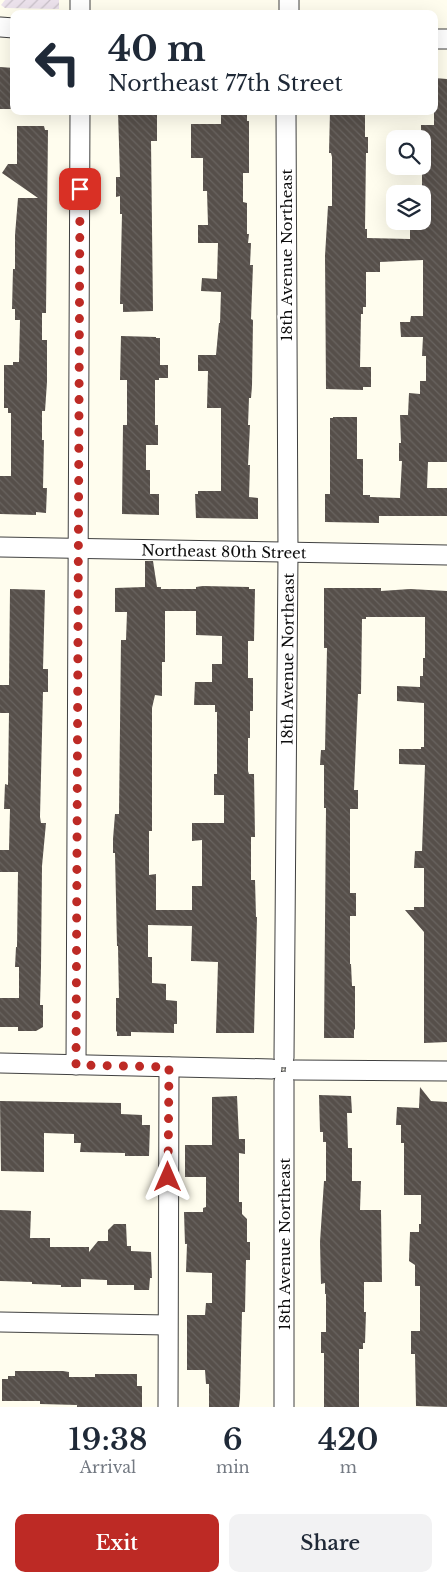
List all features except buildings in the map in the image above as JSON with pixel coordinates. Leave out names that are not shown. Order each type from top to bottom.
[{"type":"street","points":[[76,1065],[80,115]]},
{"type":"street","name":"18th Avenue Northeast","points":[[284,1407],[284,1069],[288,552],[286,115]]},
{"type":"street","name":"Northeast 80th Street","points":[[0,548],[447,555]]},
{"type":"street","points":[[0,1063],[447,1071]]},
{"type":"street","points":[[168,1407],[169,1067]]},
{"type":"street","points":[[0,1322],[167,1325]]},
{"type":"shaded area","points":[[5,0],[59,0],[59,9],[5,8],[1,5]]},
{"type":"route","points":[[80,189],[76,1065],[169,1067],[168,1177]]}]
